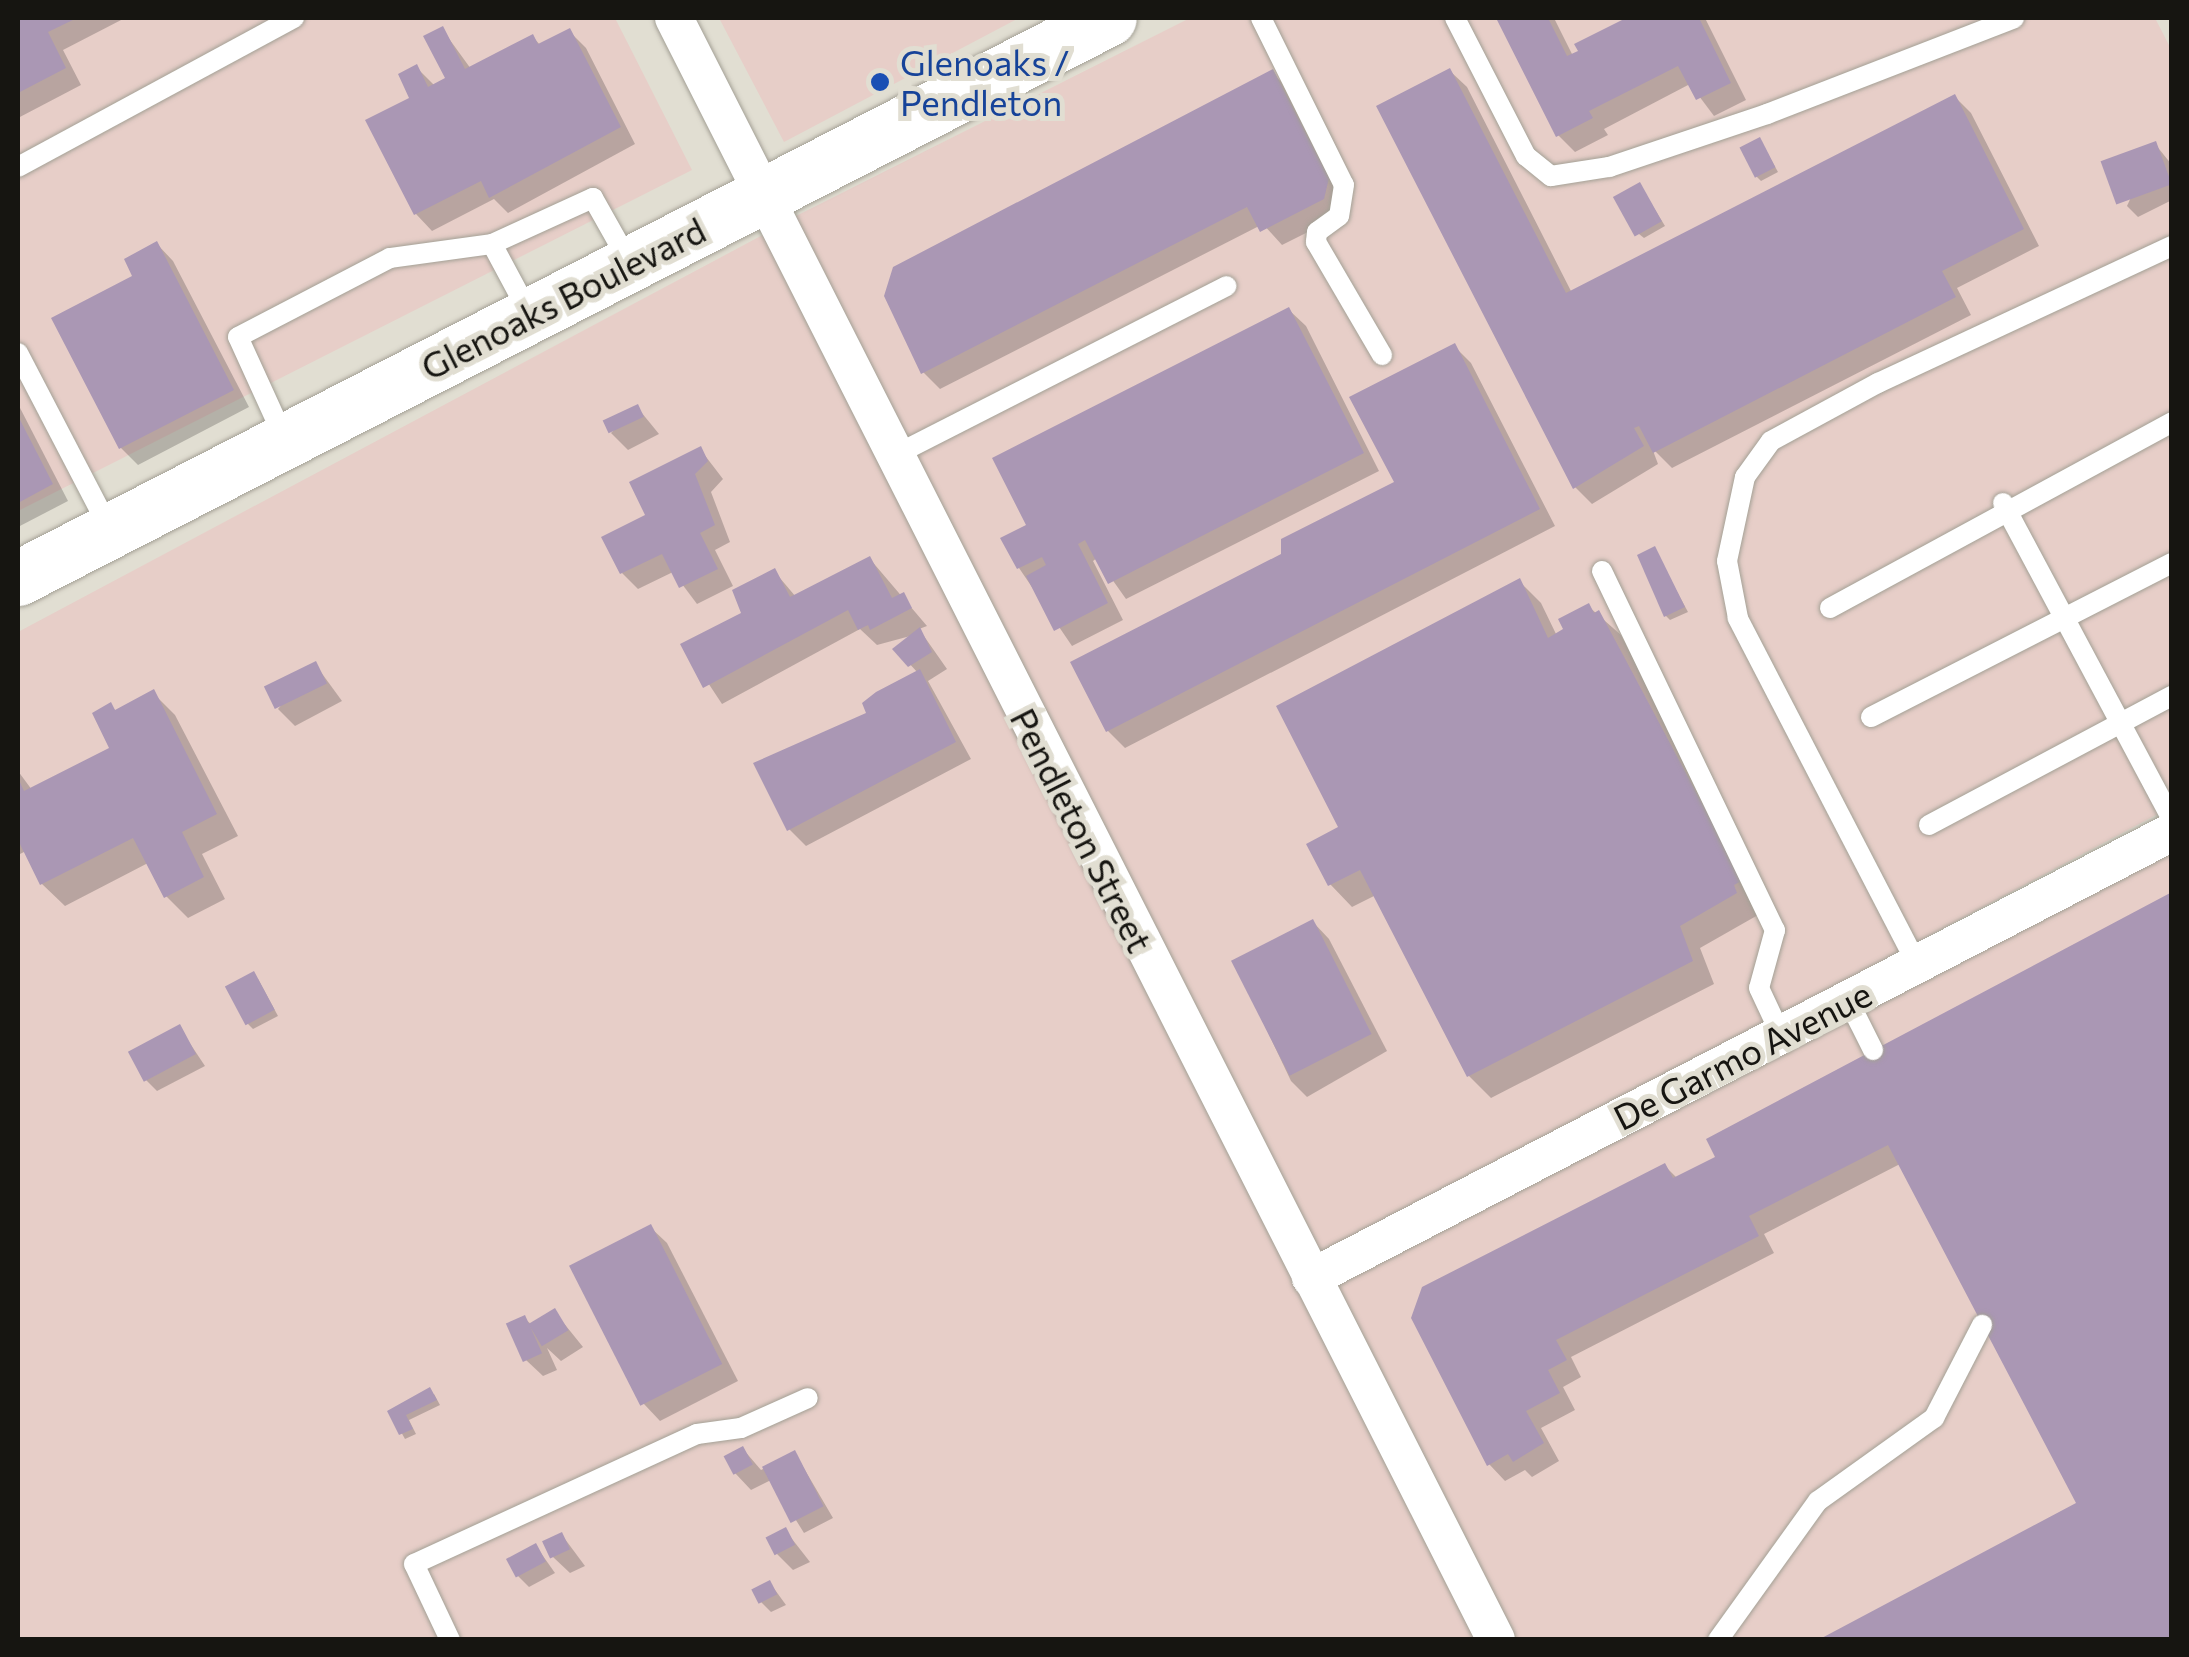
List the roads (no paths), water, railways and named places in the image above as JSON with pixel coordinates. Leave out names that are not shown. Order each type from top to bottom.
[{"type":"main road","name":"Glenoaks Boulevard","points":[[18,578],[1109,18]]},
{"type":"street","name":"Pendleton Street","points":[[674,18],[1496,1640]]},
{"type":"street","name":"De Garmo Avenue","points":[[1311,1278],[2172,832]]},
{"type":"lane","points":[[18,167],[294,18]]},
{"type":"lane","points":[[1262,18],[1344,185],[1339,216],[1317,232],[1316,242],[1382,355]]},
{"type":"lane","points":[[1455,18],[1526,156],[1551,176],[1609,167],[1767,114],[2014,18]]},
{"type":"lane","points":[[285,440],[238,337],[390,258],[492,244],[593,198],[630,264]]},
{"type":"lane","points":[[492,244],[530,315]]},
{"type":"lane","points":[[1917,964],[1738,618],[1727,561],[1745,478],[1771,440],[1878,383],[2172,246]]},
{"type":"lane","points":[[894,455],[1226,286]]},
{"type":"lane","points":[[18,353],[110,530]]},
{"type":"lane","points":[[1830,608],[2006,507],[2172,422]]},
{"type":"lane","points":[[2006,507],[2172,819]]},
{"type":"lane","points":[[1871,717],[2172,563]]},
{"type":"lane","points":[[1602,570],[1775,930],[1759,988],[1781,1034]]},
{"type":"lane","points":[[1928,825],[2172,696]]},
{"type":"lane","points":[[1848,1000],[1873,1050]]},
{"type":"lane","points":[[1718,1640],[1818,1501],[1934,1418],[1982,1325]]},
{"type":"lane","points":[[450,1640],[414,1564],[697,1434],[741,1428],[808,1398]]},
{"type":"place","name":"Glenoaks / Pendleton","points":[[880,82]]}]
